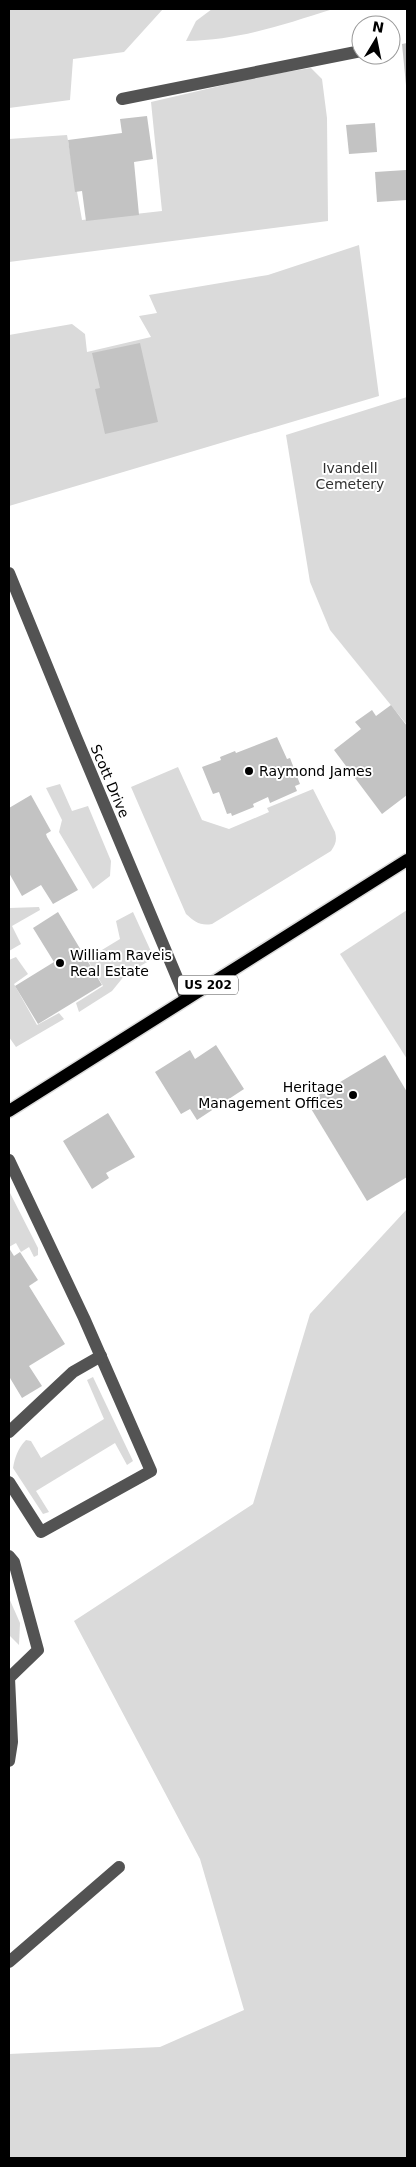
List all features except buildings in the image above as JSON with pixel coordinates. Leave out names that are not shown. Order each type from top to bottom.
[{"type":"main road","name":"US 202","points":[[9,1111],[407,860]]},
{"type":"street","points":[[122,99],[351,53]]},
{"type":"street","name":"Scott Drive","points":[[9,573],[76,738],[186,998]]},
{"type":"street","points":[[9,1160],[101,1356],[151,1471],[41,1532],[9,1482]]},
{"type":"street","points":[[9,1432],[73,1372],[101,1356]]},
{"type":"street","points":[[9,1556],[14,1562],[38,1650],[9,1678],[12,1742],[9,1761]]},
{"type":"street","points":[[9,1962],[119,1867]]},
{"type":"green space","points":[[9,9],[163,9],[124,52],[73,59],[70,100],[9,108]]},
{"type":"green space","points":[[212,9],[333,9],[243,35],[186,41],[196,21]]},
{"type":"green space","points":[[311,68],[322,79],[327,118],[328,221],[9,262],[9,139],[67,135],[82,220],[162,211],[151,102],[267,75]]},
{"type":"green space","points":[[359,245],[379,396],[9,506],[9,335],[72,324],[85,334],[87,352],[151,337],[139,316],[157,313],[149,295],[268,275]]},
{"type":"green space","name":"Ivandell Cemetery","points":[[407,397],[407,725],[330,630],[310,582],[286,435]]},
{"type":"green space","points":[[178,767],[202,820],[229,829],[269,812],[267,808],[313,789],[335,832],[336,840],[334,846],[331,851],[212,924],[198,923],[186,914],[131,787]]},
{"type":"green space","points":[[60,784],[72,811],[88,806],[111,861],[110,876],[93,889],[59,832],[62,820],[46,788]]},
{"type":"green space","points":[[39,907],[40,910],[12,926],[21,944],[9,951],[9,908]]},
{"type":"green space","points":[[407,910],[407,1059],[340,954]]},
{"type":"green space","points":[[133,912],[154,958],[125,975],[112,991],[79,1012],[76,1003],[103,986],[87,959],[120,939],[116,921]]},
{"type":"green space","points":[[16,957],[28,974],[14,984],[37,1025],[59,1013],[64,1019],[16,1047],[9,1037],[9,960]]},
{"type":"green space","points":[[9,1191],[38,1248],[38,1255],[34,1257],[29,1247],[21,1252],[16,1243],[9,1247]]},
{"type":"green space","points":[[407,1209],[407,2158],[9,2158],[9,2054],[160,2047],[244,2010],[200,1859],[74,1621],[253,1504],[310,1314]]},
{"type":"green space","points":[[93,1377],[133,1461],[127,1465],[115,1443],[36,1491],[49,1512],[43,1514],[13,1468],[16,1456],[26,1440],[31,1441],[41,1458],[104,1419],[87,1380]]},
{"type":"green space","points":[[9,1598],[20,1623],[19,1645],[9,1635]]},
{"type":"place","name":"Raymond James","points":[[249,771]]},
{"type":"place","name":"William Raveis Real Estate","points":[[60,963]]},
{"type":"place","name":"Heritage Management Offices","points":[[353,1095]]}]
